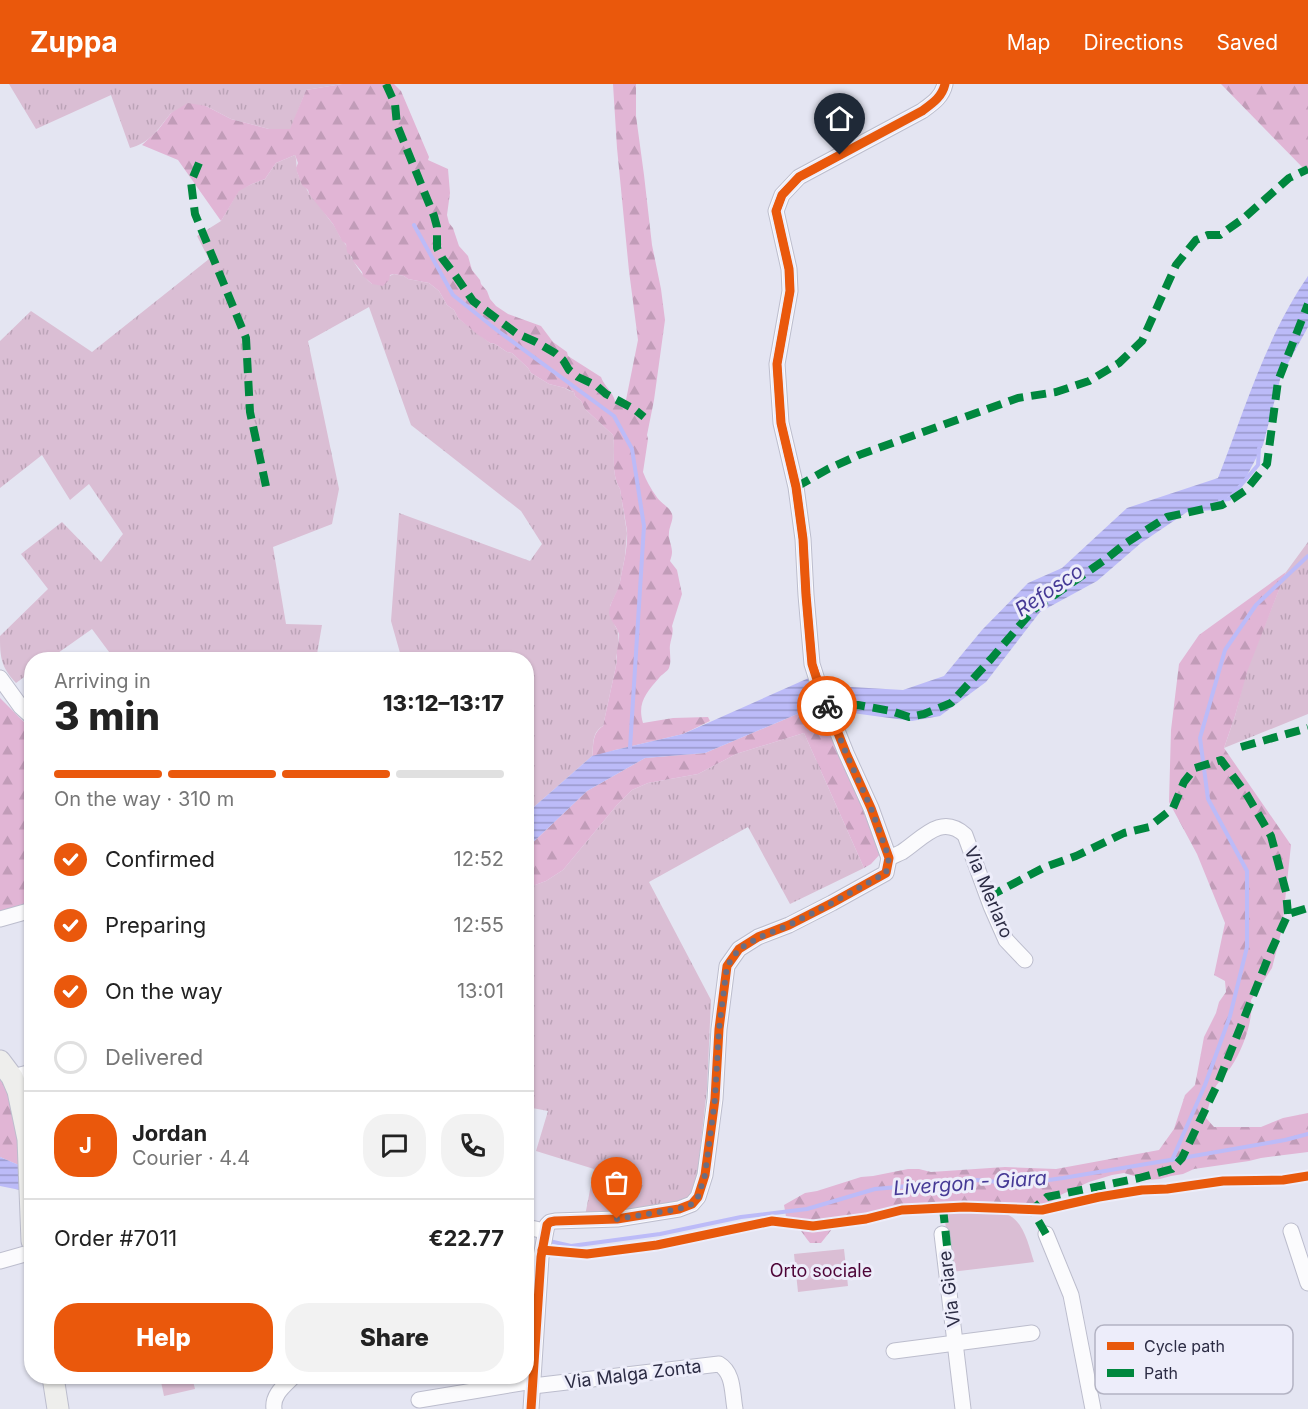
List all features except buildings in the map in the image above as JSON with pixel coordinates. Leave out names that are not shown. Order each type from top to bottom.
[{"type":"main road","points":[[14,1070],[24,1115]]},
{"type":"main road","points":[[54,1384],[58,1409]]},
{"type":"street","points":[[889,858],[812,664],[803,539],[796,487],[781,423],[777,364],[790,291],[789,269],[776,211],[782,195],[799,177],[922,111],[943,93],[945,84]]},
{"type":"street","points":[[0,678],[24,710]]},
{"type":"street","name":"Via Merlaro","points":[[546,1231],[550,1222],[555,1221],[617,1219],[679,1209],[692,1204],[698,1197],[705,1175],[715,1099],[719,1029],[727,966],[739,949],[832,903],[886,873],[889,858],[902,852],[922,836],[942,826],[958,829],[965,835],[1006,940],[1025,960]]},
{"type":"street","points":[[0,919],[24,912]]},
{"type":"street","points":[[534,1229],[546,1231],[534,1312]]},
{"type":"street","points":[[1291,1231],[1308,1283]]},
{"type":"street","name":"Via Giare","points":[[942,1234],[963,1409]]},
{"type":"street","points":[[1046,1234],[1071,1295],[1093,1409]]},
{"type":"street","points":[[0,1261],[24,1254]]},
{"type":"street","name":"Via Giare","points":[[894,1351],[1032,1333]]},
{"type":"street","name":"Via Malga Zonta","points":[[534,1383],[719,1364],[726,1368],[730,1376],[735,1409]]},
{"type":"street","points":[[274,1409],[273,1405],[278,1392],[285,1384]]},
{"type":"street","points":[[419,1400],[526,1384]]},
{"type":"street","points":[[531,1409],[533,1384]]},
{"type":"green space","points":[[9,84],[342,84],[306,90],[291,129],[269,129],[231,119],[206,106],[171,113],[148,139],[130,148],[111,95],[36,129]]},
{"type":"green space","points":[[342,84],[394,84],[401,91],[429,157],[428,160],[448,169],[450,193],[447,215],[449,223],[459,246],[468,256],[472,270],[490,299],[508,314],[541,326],[553,342],[567,352],[568,356],[601,377],[615,401],[625,405],[638,340],[629,271],[613,84],[636,84],[636,116],[652,245],[665,320],[643,472],[656,496],[672,514],[669,531],[672,552],[670,561],[677,570],[682,594],[672,626],[669,668],[644,699],[641,716],[643,723],[673,718],[708,717],[710,721],[683,734],[615,750],[592,758],[596,733],[603,726],[617,661],[619,634],[609,613],[620,582],[627,531],[620,489],[615,476],[613,435],[585,409],[574,392],[549,384],[531,373],[512,353],[477,334],[458,318],[439,291],[429,283],[394,274],[390,275],[389,280],[383,286],[372,284],[363,276],[347,252],[346,244],[333,224],[302,185],[296,168],[298,163],[295,155],[276,163],[265,179],[239,191],[221,221],[178,160],[142,145],[171,113],[188,103],[206,106],[231,119],[269,129],[290,129],[306,90]]},
{"type":"green space","points":[[1221,84],[1308,84],[1308,173]]},
{"type":"green space","points":[[295,155],[298,174],[309,194],[334,226],[357,266],[372,284],[394,274],[429,283],[439,291],[458,318],[490,343],[512,353],[531,373],[549,384],[574,392],[585,409],[613,435],[615,476],[620,489],[627,533],[619,587],[610,606],[618,631],[617,661],[603,726],[596,732],[592,756],[534,807],[534,652],[400,652],[391,621],[399,513],[530,561],[542,544],[521,511],[411,425],[369,307],[308,341],[339,489],[332,524],[273,547],[286,624],[322,625],[317,652],[109,652],[92,629],[59,652],[24,652],[24,677],[16,683],[2,661],[0,636],[48,589],[21,554],[62,522],[101,562],[123,534],[89,484],[70,500],[42,455],[0,488],[0,341],[31,311],[92,352],[209,259],[197,236],[221,221],[239,190],[265,179],[276,163]]},
{"type":"green space","points":[[1308,542],[1308,714],[1224,748],[1246,672],[1286,572]]},
{"type":"green space","points":[[1286,572],[1247,672],[1224,748],[1291,845],[1282,929],[1272,968],[1251,1000],[1251,1017],[1243,1044],[1231,1067],[1216,1086],[1206,1118],[1214,1127],[1261,1127],[1283,1118],[1308,1113],[1308,1152],[1194,1169],[1160,1179],[1148,1180],[1124,1173],[1112,1175],[1089,1182],[1056,1197],[1049,1206],[1038,1213],[954,1204],[906,1214],[883,1213],[836,1224],[821,1243],[810,1243],[786,1216],[784,1205],[805,1193],[861,1177],[908,1169],[931,1172],[1005,1167],[1056,1169],[1159,1150],[1174,1129],[1185,1095],[1195,1085],[1204,1037],[1219,1002],[1226,992],[1225,981],[1214,975],[1225,923],[1197,854],[1169,802],[1171,730],[1179,664],[1199,635]]},
{"type":"green space","points":[[0,698],[24,722],[24,910],[0,917]]},
{"type":"green space","points":[[821,704],[882,852],[864,868],[804,733],[736,754],[698,774],[648,783],[632,790],[563,870],[534,885],[534,841],[587,791],[645,758],[705,753]]},
{"type":"green space","points":[[804,733],[864,868],[790,904],[748,827],[649,882],[711,1000],[707,1089],[696,1185],[692,1196],[675,1205],[585,1216],[594,1169],[536,1151],[548,1111],[534,1108],[534,885],[563,870],[632,790],[648,783],[698,774],[736,754]]},
{"type":"green space","points":[[0,1060],[14,1088],[21,1166],[0,1157]]},
{"type":"green space","points":[[995,1211],[1012,1217],[1025,1235],[1034,1262],[951,1272],[944,1212]]},
{"type":"green space","name":"Orto sociale","points":[[844,1249],[848,1286],[798,1292],[794,1254]]},
{"type":"green space","points":[[161,1384],[194,1384],[195,1389],[164,1396]]},
{"type":"water","points":[[1308,276],[1308,327],[1281,376],[1263,445],[1242,485],[1213,510],[1187,512],[1141,543],[1097,581],[1040,612],[986,682],[940,716],[912,721],[845,712],[834,686],[903,690],[944,676],[982,630],[1028,583],[1062,568],[1127,508],[1218,478],[1268,349],[1293,299]]},
{"type":"water","points":[[811,677],[821,704],[705,753],[645,758],[587,791],[534,841],[534,807],[592,756],[683,734]]},
{"type":"water","points":[[0,1157],[21,1166],[20,1190],[0,1186]]},
{"type":"waterway","points":[[414,225],[453,295],[614,416],[632,449],[644,526],[630,748]]},
{"type":"waterway","name":"Refosco","points":[[1220,500],[1229,499],[1258,465],[1259,448]]},
{"type":"waterway","points":[[1172,1160],[1205,1085],[1230,1016],[1247,947],[1247,871],[1208,799],[1200,738],[1225,650],[1256,605],[1308,556]]},
{"type":"waterway","name":"Livergon - Giara","points":[[549,1241],[571,1246],[660,1234],[741,1217],[807,1209],[875,1189],[977,1180],[1020,1184],[1063,1178],[1285,1140],[1308,1134]]},
{"type":"marked path","points":[[386,84],[395,104],[397,125],[434,216],[437,227],[437,248],[473,301],[516,333],[555,353],[578,377],[597,386],[644,417]]},
{"type":"marked path","points":[[199,163],[191,182],[195,214],[246,338],[250,412],[267,491]]},
{"type":"marked path","points":[[796,487],[859,455],[1018,398],[1056,392],[1089,381],[1119,363],[1142,341],[1176,265],[1196,240],[1208,235],[1220,235],[1244,218],[1289,178],[1308,169]]},
{"type":"marked path","points":[[827,706],[858,705],[909,717],[924,714],[951,703],[1033,610],[1126,543],[1167,517],[1222,505],[1246,490],[1267,464],[1278,381],[1308,304]]},
{"type":"marked path","points":[[1241,747],[1308,728]]},
{"type":"marked path","points":[[988,897],[1045,867],[1076,856],[1124,833],[1149,827],[1173,808],[1184,782],[1195,768],[1221,760],[1247,795],[1271,836],[1286,892],[1288,914]]},
{"type":"marked path","points":[[1046,1234],[1032,1210],[1047,1197],[1172,1169],[1182,1158],[1218,1083],[1288,914],[1308,908]]},
{"type":"marked path","points":[[943,1208],[950,1274]]},
{"type":"cycle path","points":[[534,1363],[541,1257],[547,1225],[555,1221],[617,1219],[679,1209],[692,1204],[698,1197],[705,1175],[715,1099],[719,1029],[727,966],[739,949],[758,937],[789,925],[886,873],[889,858],[812,664],[803,539],[796,487],[781,423],[777,364],[790,291],[789,269],[776,211],[782,195],[799,177],[922,111],[939,96],[945,84]]},
{"type":"cycle path","points":[[542,1250],[587,1254],[657,1245],[772,1221],[813,1226],[866,1219],[902,1210],[964,1207],[1042,1210],[1142,1190],[1223,1181],[1283,1180],[1308,1176]]},
{"type":"cycle path","points":[[531,1409],[533,1384]]},
{"type":"way so far","points":[[617,1219],[679,1209],[692,1204],[698,1197],[705,1175],[715,1099],[719,1029],[727,966],[739,949],[832,903],[886,873],[889,858],[871,808],[827,706]]},
{"type":"route","points":[[827,706],[812,664],[803,539],[796,487],[781,423],[777,364],[790,291],[789,269],[776,211],[782,195],[799,177],[840,155]]}]
